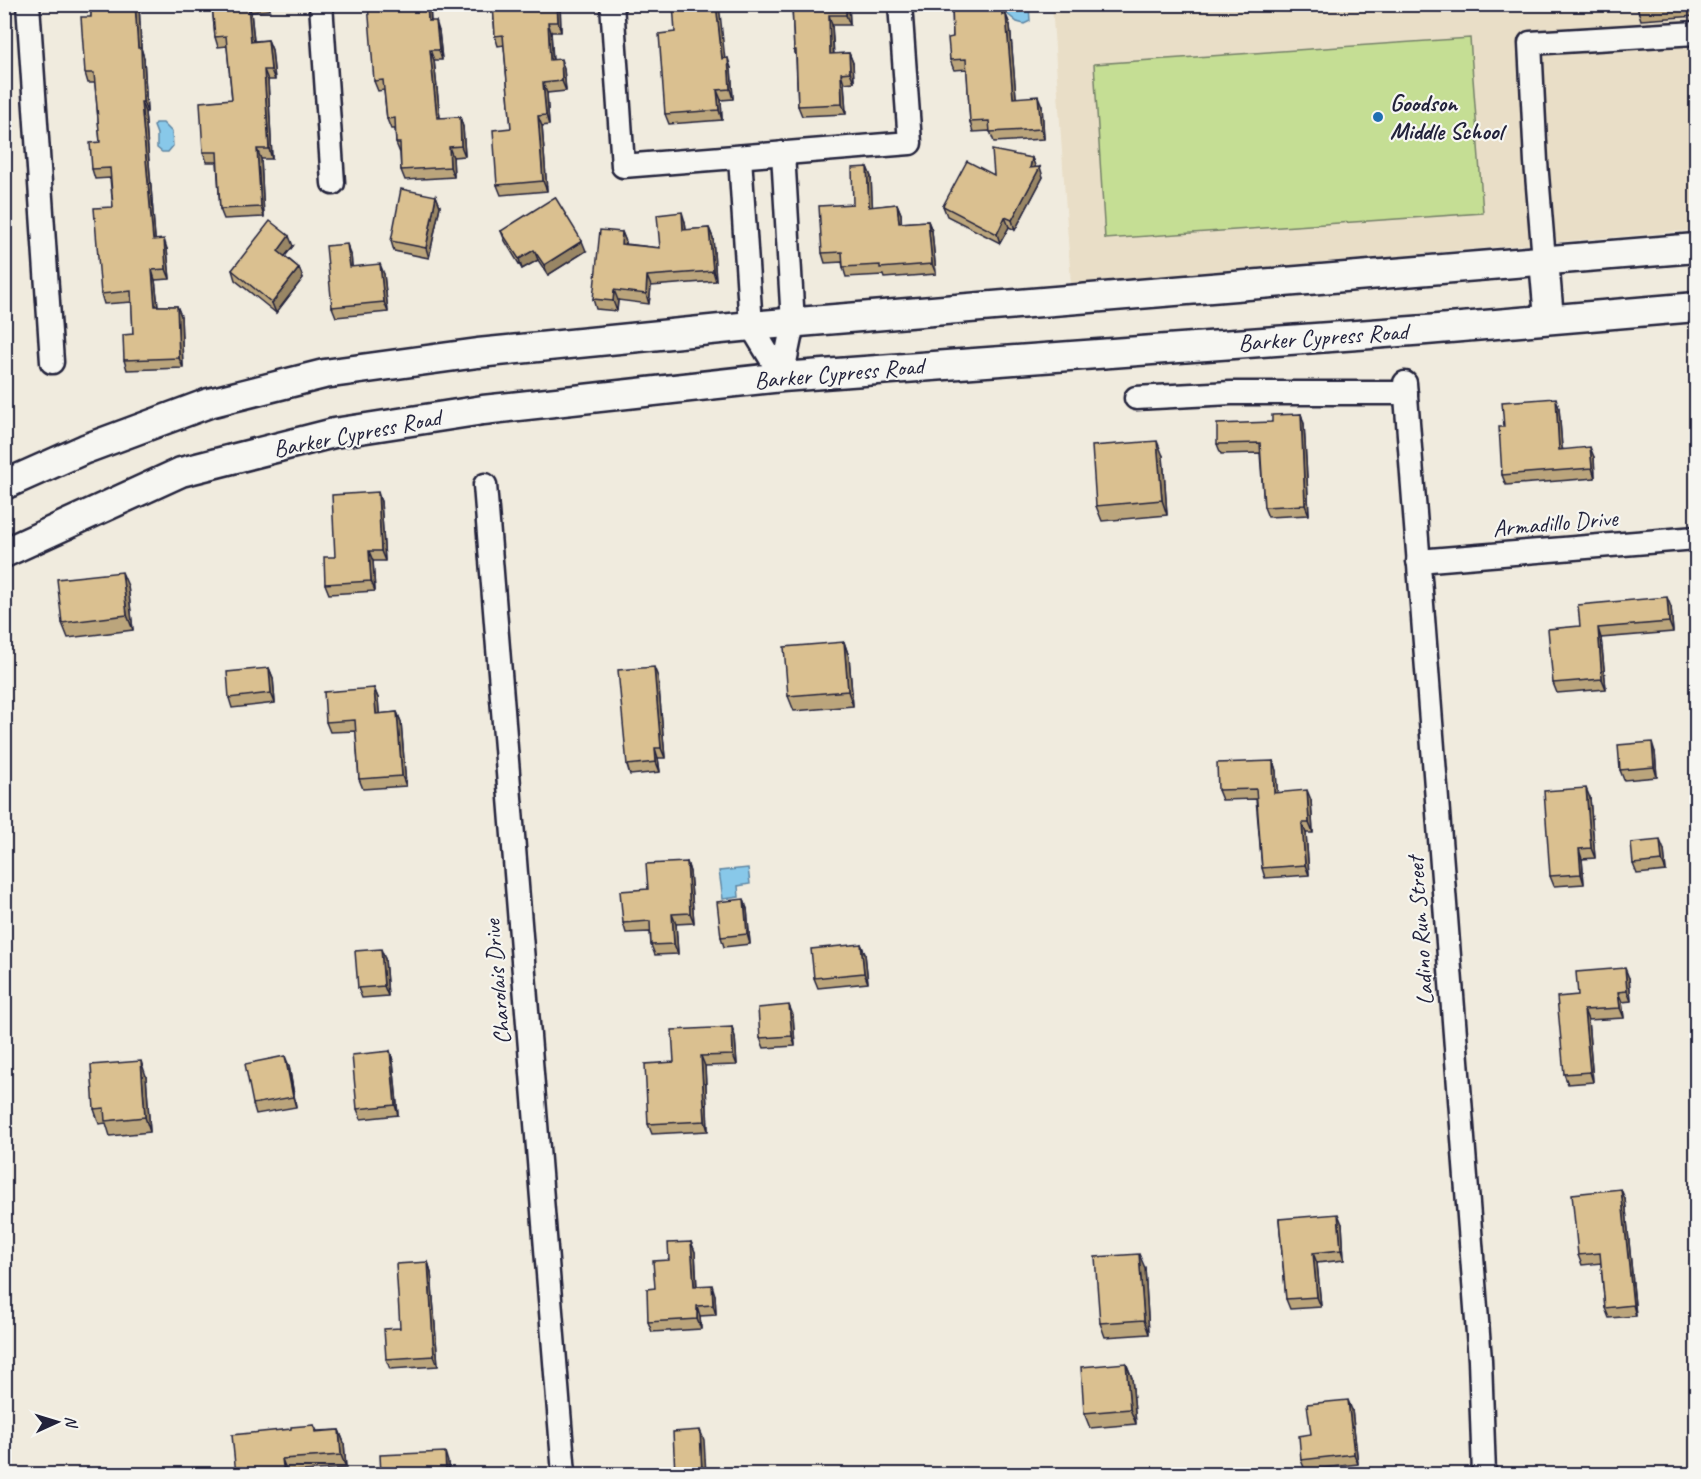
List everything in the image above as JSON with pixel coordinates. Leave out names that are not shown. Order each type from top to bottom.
[{"type":"main road","points":[[4,485],[85,448],[209,403],[324,374],[478,353],[751,326],[1696,248]]},
{"type":"main road","points":[[1544,260],[1549,318]]},
{"type":"main road","name":"Barker Cypress Road","points":[[4,553],[181,472],[334,433],[483,410],[782,377],[1426,330],[1696,307]]},
{"type":"street","points":[[28,4],[52,362]]},
{"type":"street","points":[[321,4],[333,183]]},
{"type":"street","points":[[612,4],[623,166],[910,143],[900,4]]},
{"type":"street","points":[[1544,260],[1530,43],[1696,33]]},
{"type":"street","points":[[782,377],[793,323],[783,153]]},
{"type":"street","points":[[740,157],[751,326],[782,377]]},
{"type":"street","name":"Ladino Run Street","points":[[1136,398],[1406,388],[1480,1360],[1484,1474]]},
{"type":"street","name":"Charolais Drive","points":[[485,485],[564,1474]]},
{"type":"street","name":"Armadillo Drive","points":[[1418,561],[1696,538]]},
{"type":"shaded area","name":"Goodson Middle School","points":[[1052,5],[1696,5],[1696,230],[1071,284]]},
{"type":"green space","points":[[1470,38],[1483,213],[1105,239],[1094,64]]},
{"type":"water","points":[[1007,5],[1029,5],[1030,21],[1024,24],[1017,22],[1006,13]]},
{"type":"water","points":[[156,123],[163,123],[172,132],[173,146],[168,152],[162,152],[157,148],[157,134],[154,126]]},
{"type":"water","points":[[748,868],[750,884],[738,886],[739,897],[723,899],[719,871]]},
{"type":"building","points":[[91,4],[135,4],[138,48],[141,48],[143,102],[141,102],[153,240],[164,239],[166,269],[152,270],[155,306],[177,306],[179,358],[124,360],[123,335],[133,334],[131,291],[101,294],[94,208],[113,207],[110,168],[92,169],[90,143],[100,142],[94,73],[85,73],[81,17],[91,17]]},
{"type":"building","points":[[212,4],[248,4],[251,42],[268,40],[271,70],[264,70],[269,149],[257,149],[261,207],[220,209],[217,152],[203,152],[200,102],[232,99],[226,36],[215,37]]},
{"type":"building","points":[[368,4],[427,4],[428,21],[436,21],[439,50],[430,50],[437,118],[460,117],[461,146],[449,147],[450,167],[401,170],[400,143],[396,143],[395,118],[387,119],[383,80],[374,81]]},
{"type":"building","points":[[493,4],[557,4],[558,22],[548,22],[550,60],[561,59],[562,81],[543,83],[546,115],[538,116],[543,181],[497,185],[493,130],[511,128],[503,35],[495,36]]},
{"type":"building","points":[[673,4],[716,4],[722,59],[728,58],[730,89],[717,90],[719,110],[665,114],[659,34],[675,32]]},
{"type":"building","points":[[792,4],[846,4],[846,15],[829,15],[830,54],[849,53],[850,72],[841,73],[842,104],[798,106]]},
{"type":"building","points":[[952,4],[1001,4],[1002,15],[1006,15],[1013,98],[1038,96],[1041,129],[990,132],[989,121],[970,122],[966,59],[950,60],[948,38],[953,37]]},
{"type":"building","points":[[992,150],[1032,158],[1030,168],[1040,167],[1012,220],[1005,217],[997,234],[943,206],[967,161],[994,175]]},
{"type":"building","points":[[867,167],[869,207],[897,204],[899,223],[928,221],[932,264],[880,268],[880,265],[843,267],[842,252],[822,253],[819,206],[853,204],[852,168]]},
{"type":"building","points":[[401,189],[436,196],[426,248],[391,241]]},
{"type":"building","points":[[555,197],[582,241],[544,265],[534,250],[519,259],[501,231]]},
{"type":"building","points":[[682,212],[683,230],[709,228],[713,271],[647,276],[646,294],[614,290],[613,301],[593,299],[600,230],[622,232],[621,244],[660,248],[657,215]]},
{"type":"building","points":[[270,221],[289,236],[278,251],[299,268],[272,303],[232,270]]},
{"type":"building","points":[[347,244],[350,267],[380,264],[384,302],[332,307],[326,246]]},
{"type":"building","points":[[1556,398],[1559,450],[1590,447],[1592,468],[1502,475],[1499,427],[1504,427],[1502,402]]},
{"type":"building","points":[[1301,414],[1305,505],[1264,507],[1260,443],[1217,444],[1217,424],[1272,422],[1272,415]]},
{"type":"building","points":[[1157,441],[1162,500],[1096,506],[1092,446]]},
{"type":"building","points":[[378,492],[381,551],[369,551],[371,581],[325,584],[324,557],[335,557],[332,495]]},
{"type":"building","points":[[122,572],[127,615],[62,623],[57,579]]},
{"type":"building","points":[[1667,597],[1669,622],[1598,628],[1602,679],[1553,683],[1548,629],[1580,626],[1578,605]]},
{"type":"building","points":[[844,642],[848,691],[788,696],[784,647]]},
{"type":"building","points":[[654,667],[661,748],[655,748],[656,762],[627,765],[618,670]]},
{"type":"building","points":[[269,668],[271,693],[229,698],[227,672]]},
{"type":"building","points":[[374,688],[376,714],[397,712],[402,776],[359,779],[355,720],[326,722],[324,692]]},
{"type":"building","points":[[1652,742],[1654,767],[1620,770],[1618,745]]},
{"type":"building","points":[[1273,761],[1274,793],[1307,790],[1309,823],[1302,823],[1305,865],[1262,868],[1256,789],[1218,790],[1217,763]]},
{"type":"building","points":[[1586,788],[1591,848],[1579,849],[1581,874],[1550,876],[1544,791]]},
{"type":"building","points":[[1660,840],[1662,861],[1633,864],[1631,843]]},
{"type":"building","points":[[687,862],[690,913],[672,914],[674,944],[651,945],[650,921],[623,923],[620,891],[648,889],[646,864]]},
{"type":"building","points":[[744,899],[747,934],[721,937],[717,902]]},
{"type":"building","points":[[861,944],[864,973],[814,978],[811,949]]},
{"type":"building","points":[[381,949],[384,986],[358,988],[355,951]]},
{"type":"building","points":[[1625,968],[1627,991],[1618,992],[1620,1008],[1584,1010],[1590,1072],[1564,1074],[1557,997],[1578,995],[1576,972]]},
{"type":"building","points":[[789,1005],[792,1036],[760,1038],[758,1008]]},
{"type":"building","points":[[732,1027],[733,1055],[701,1056],[705,1121],[648,1124],[645,1064],[674,1062],[672,1030]]},
{"type":"building","points":[[390,1051],[395,1105],[357,1109],[352,1055]]},
{"type":"building","points":[[285,1056],[293,1097],[253,1104],[245,1064]]},
{"type":"building","points":[[141,1061],[145,1117],[105,1121],[104,1108],[94,1109],[91,1065]]},
{"type":"building","points":[[1621,1189],[1633,1305],[1605,1308],[1600,1253],[1578,1255],[1572,1194]]},
{"type":"building","points":[[1338,1214],[1341,1250],[1313,1253],[1317,1297],[1286,1299],[1279,1219]]},
{"type":"building","points":[[691,1242],[694,1286],[712,1285],[713,1305],[697,1306],[697,1319],[648,1322],[647,1289],[655,1288],[653,1261],[669,1260],[668,1243]]},
{"type":"building","points":[[1139,1254],[1144,1320],[1100,1323],[1095,1257]]},
{"type":"building","points":[[428,1262],[434,1356],[386,1359],[384,1329],[400,1328],[396,1264]]},
{"type":"building","points":[[1126,1363],[1130,1409],[1084,1413],[1081,1367]]},
{"type":"building","points":[[1348,1400],[1354,1454],[1301,1460],[1299,1436],[1311,1434],[1307,1404]]},
{"type":"building","points":[[314,1425],[315,1432],[339,1430],[341,1455],[282,1459],[284,1474],[236,1474],[232,1435]]},
{"type":"building","points":[[700,1430],[702,1474],[675,1474],[673,1432]]},
{"type":"building","points":[[445,1452],[446,1474],[381,1474],[380,1455]]},
{"type":"place","name":"Goodson Middle School","points":[[1378,117]]}]
